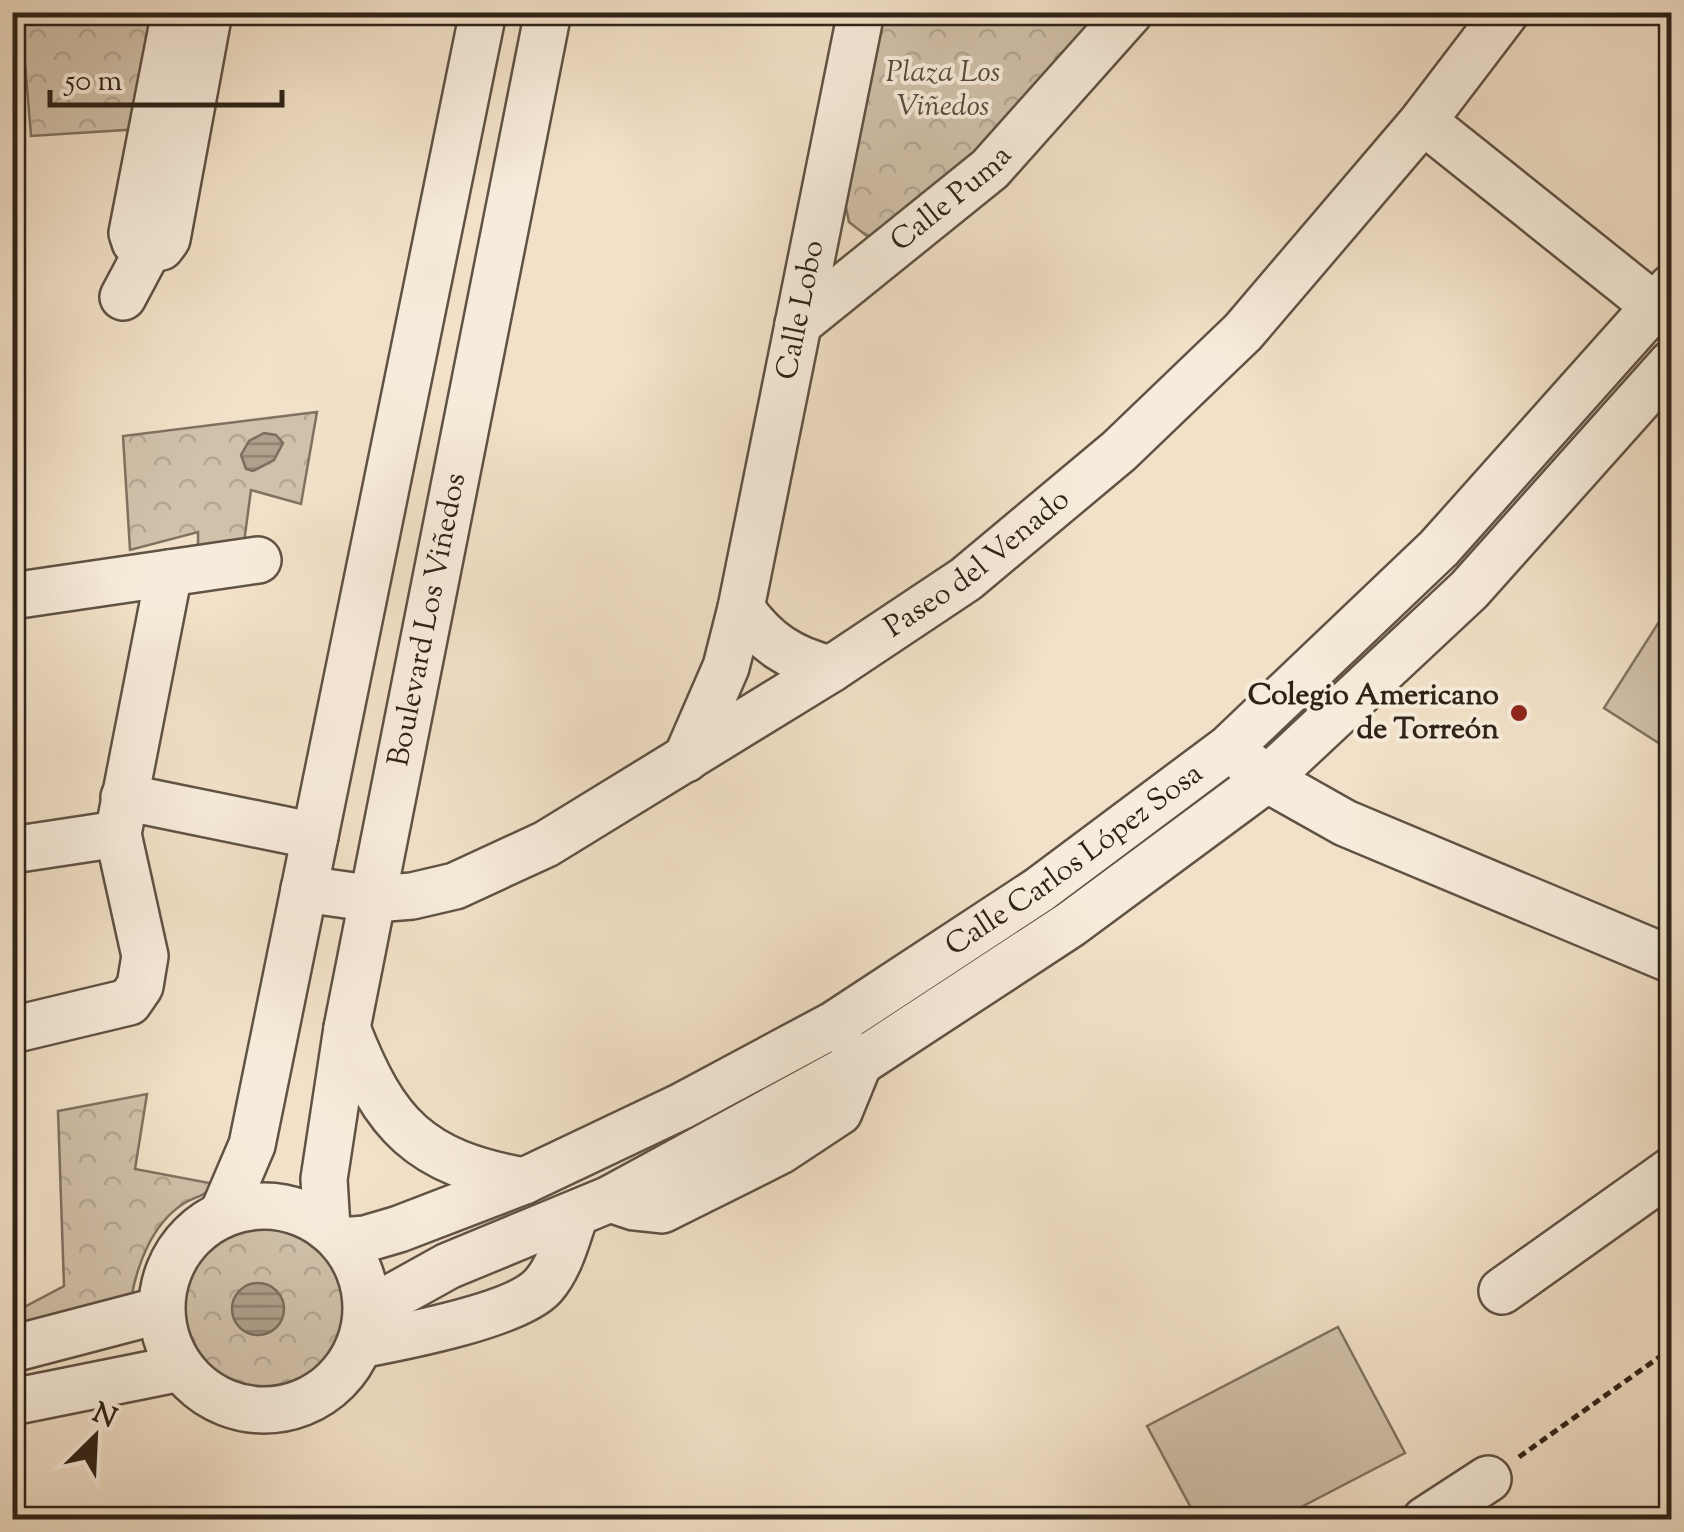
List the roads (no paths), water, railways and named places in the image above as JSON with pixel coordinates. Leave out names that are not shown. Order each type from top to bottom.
[{"type":"street","points":[[176,12],[132,233],[135,242],[148,250],[161,247],[167,239],[209,12]]},
{"type":"street","points":[[222,1215],[252,1145],[483,12]]},
{"type":"street","name":"Boulevard Los Viñedos","points":[[334,1234],[324,1179],[348,1028],[548,12]]},
{"type":"street","name":"Calle Lobo","points":[[686,760],[726,667],[740,608],[861,12]]},
{"type":"street","name":"Calle Puma","points":[[798,324],[990,169],[1130,12]]},
{"type":"street","name":"Paseo del Venado","points":[[304,889],[375,899],[412,896],[455,886],[546,844],[832,669],[966,579],[1120,451],[1243,332],[1423,122],[1506,12]]},
{"type":"street","points":[[1423,122],[1667,305]]},
{"type":"street","points":[[123,296],[148,250]]},
{"type":"street","name":"Calle Carlos López Sosa","points":[[334,1234],[366,1239],[400,1229],[524,1181],[682,1106],[835,1024],[1039,890],[1229,748],[1440,548],[1667,305]]},
{"type":"street","name":"Calle Carlos López Sosa","points":[[363,1328],[448,1266],[593,1207],[858,1064],[1071,924],[1267,779],[1468,590],[1672,363]]},
{"type":"street","points":[[12,596],[258,560]]},
{"type":"street","points":[[12,1030],[129,1002],[140,986],[144,956],[121,816],[169,573]]},
{"type":"street","points":[[740,608],[757,631],[779,649],[804,662],[832,669]]},
{"type":"street","points":[[1229,748],[1267,779],[1345,822],[1661,961]]},
{"type":"street","points":[[12,850],[121,816],[315,836]]},
{"type":"street","points":[[835,1024],[858,1064]]},
{"type":"street","points":[[348,1028],[367,1079],[406,1130],[432,1152],[476,1172],[524,1181]]},
{"type":"street","points":[[1502,1291],[1672,1170]]},
{"type":"street","points":[[363,1328],[426,1332],[531,1297],[546,1283],[593,1207]]},
{"type":"street","points":[[243,1208],[287,1209],[334,1234],[360,1274],[363,1328],[342,1376],[313,1399],[278,1410],[241,1409],[207,1394],[180,1368],[164,1331],[161,1310],[165,1281],[177,1254],[197,1231],[222,1215],[243,1208]]},
{"type":"street","points":[[12,1349],[161,1310]]},
{"type":"street","points":[[12,1402],[180,1368]]},
{"type":"street","points":[[1425,1520],[1488,1480]]},
{"type":"place","name":"Colegio Americano de Torreón","points":[[1519,713]]},
{"type":"park label","name":"Plaza Los Viñedos","points":[[943,90]]}]
